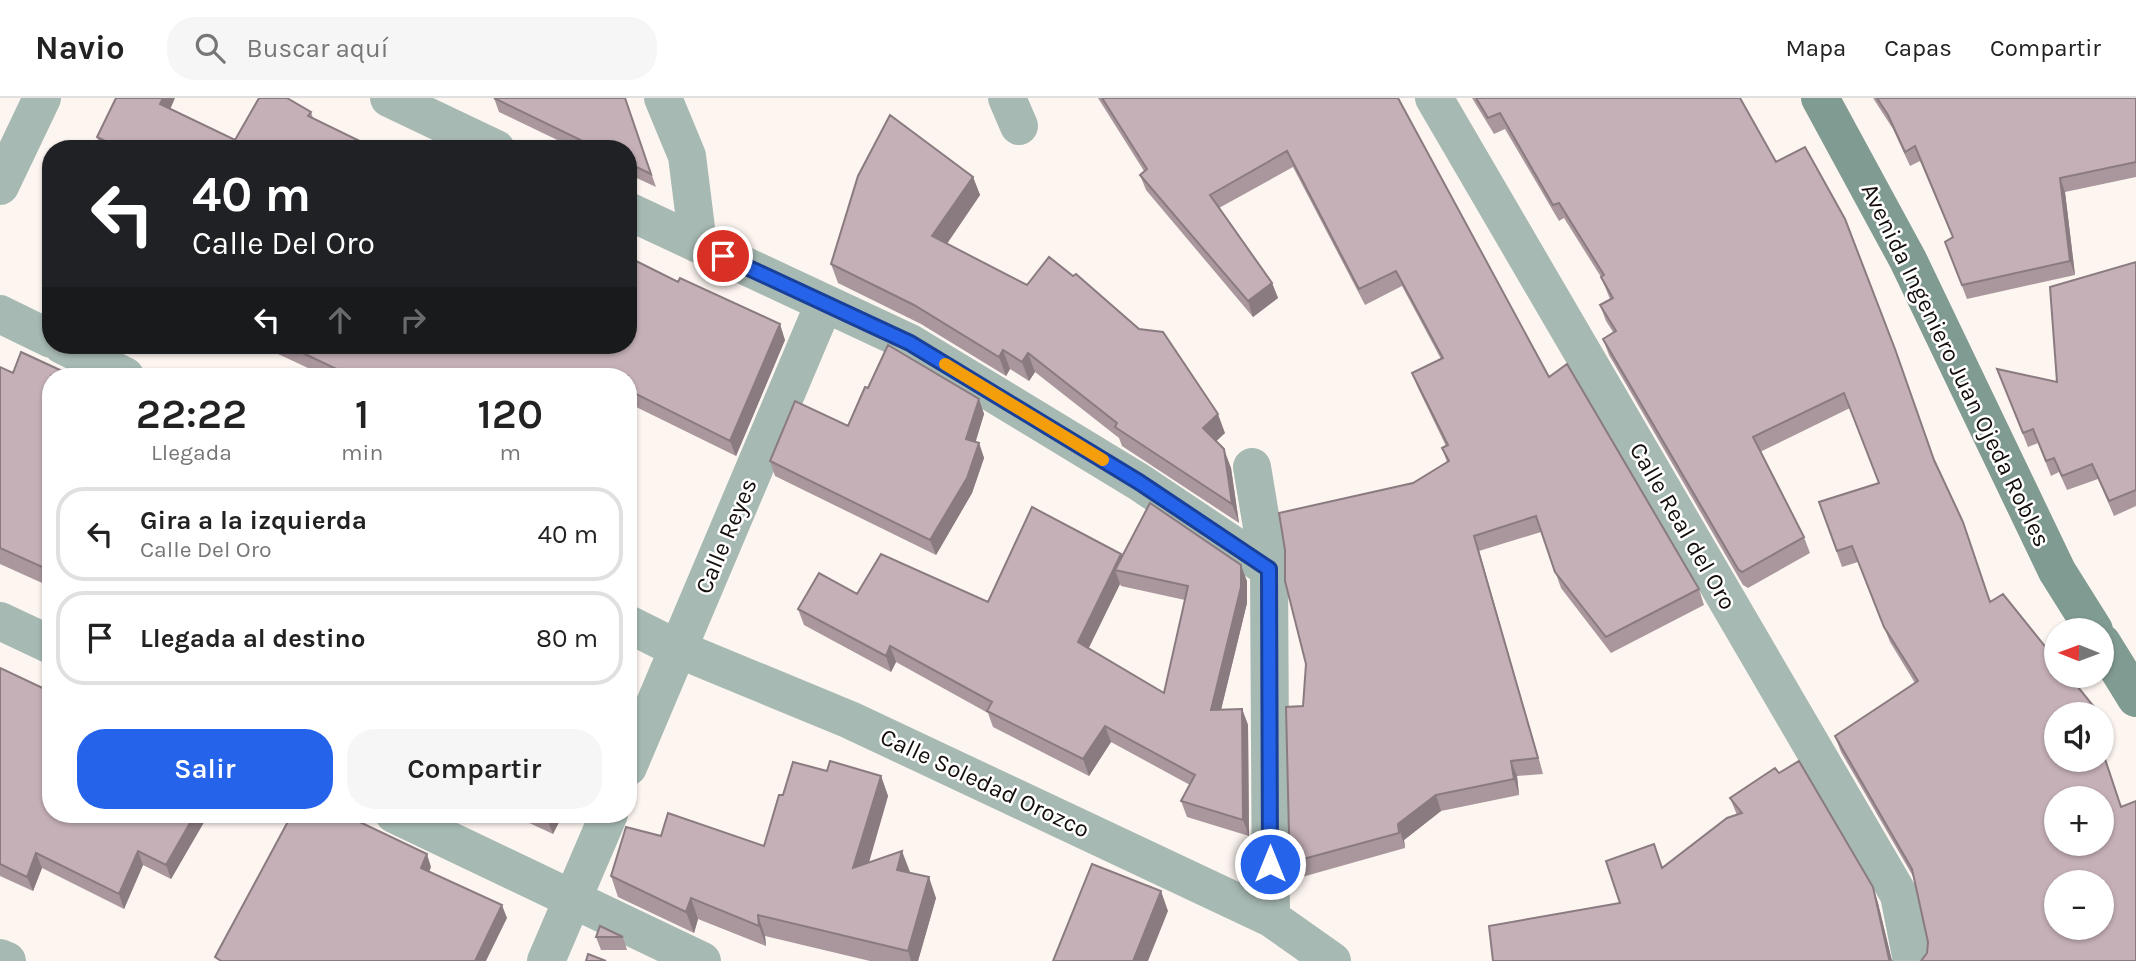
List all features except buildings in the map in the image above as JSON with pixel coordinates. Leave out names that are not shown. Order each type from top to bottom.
[{"type":"main road","name":"Avenida Ingeniero Juan Ojeda Robles","points":[[1821,98],[1908,260],[2057,571],[2086,618]]},
{"type":"main road","points":[[2114,662],[2136,698]]},
{"type":"street","points":[[0,186],[42,98]]},
{"type":"street","points":[[389,98],[477,140]]},
{"type":"street","points":[[663,98],[687,156],[698,244]]},
{"type":"street","name":"Calle Real del Oro","points":[[1434,98],[1899,895],[1912,961]]},
{"type":"street","points":[[637,215],[910,343],[1139,482],[1269,569]]},
{"type":"street","name":"Calle Reyes","points":[[637,746],[824,304]]},
{"type":"street","points":[[0,314],[42,335]]},
{"type":"street","points":[[80,354],[109,368]]},
{"type":"street","points":[[1252,467],[1269,569],[1271,918]]},
{"type":"street","points":[[0,621],[42,642]]},
{"type":"street","name":"Calle Soledad Orozco","points":[[637,628],[678,649],[850,720],[1271,918],[1332,961]]},
{"type":"street","points":[[412,823],[702,961]]},
{"type":"street","points":[[546,961],[605,823]]},
{"type":"street","points":[[0,958],[6,961]]},
{"type":"slow traffic","points":[[945,364],[1103,460]]},
{"type":"route","points":[[723,256],[910,343],[1139,482],[1269,569],[1270,864]]}]
